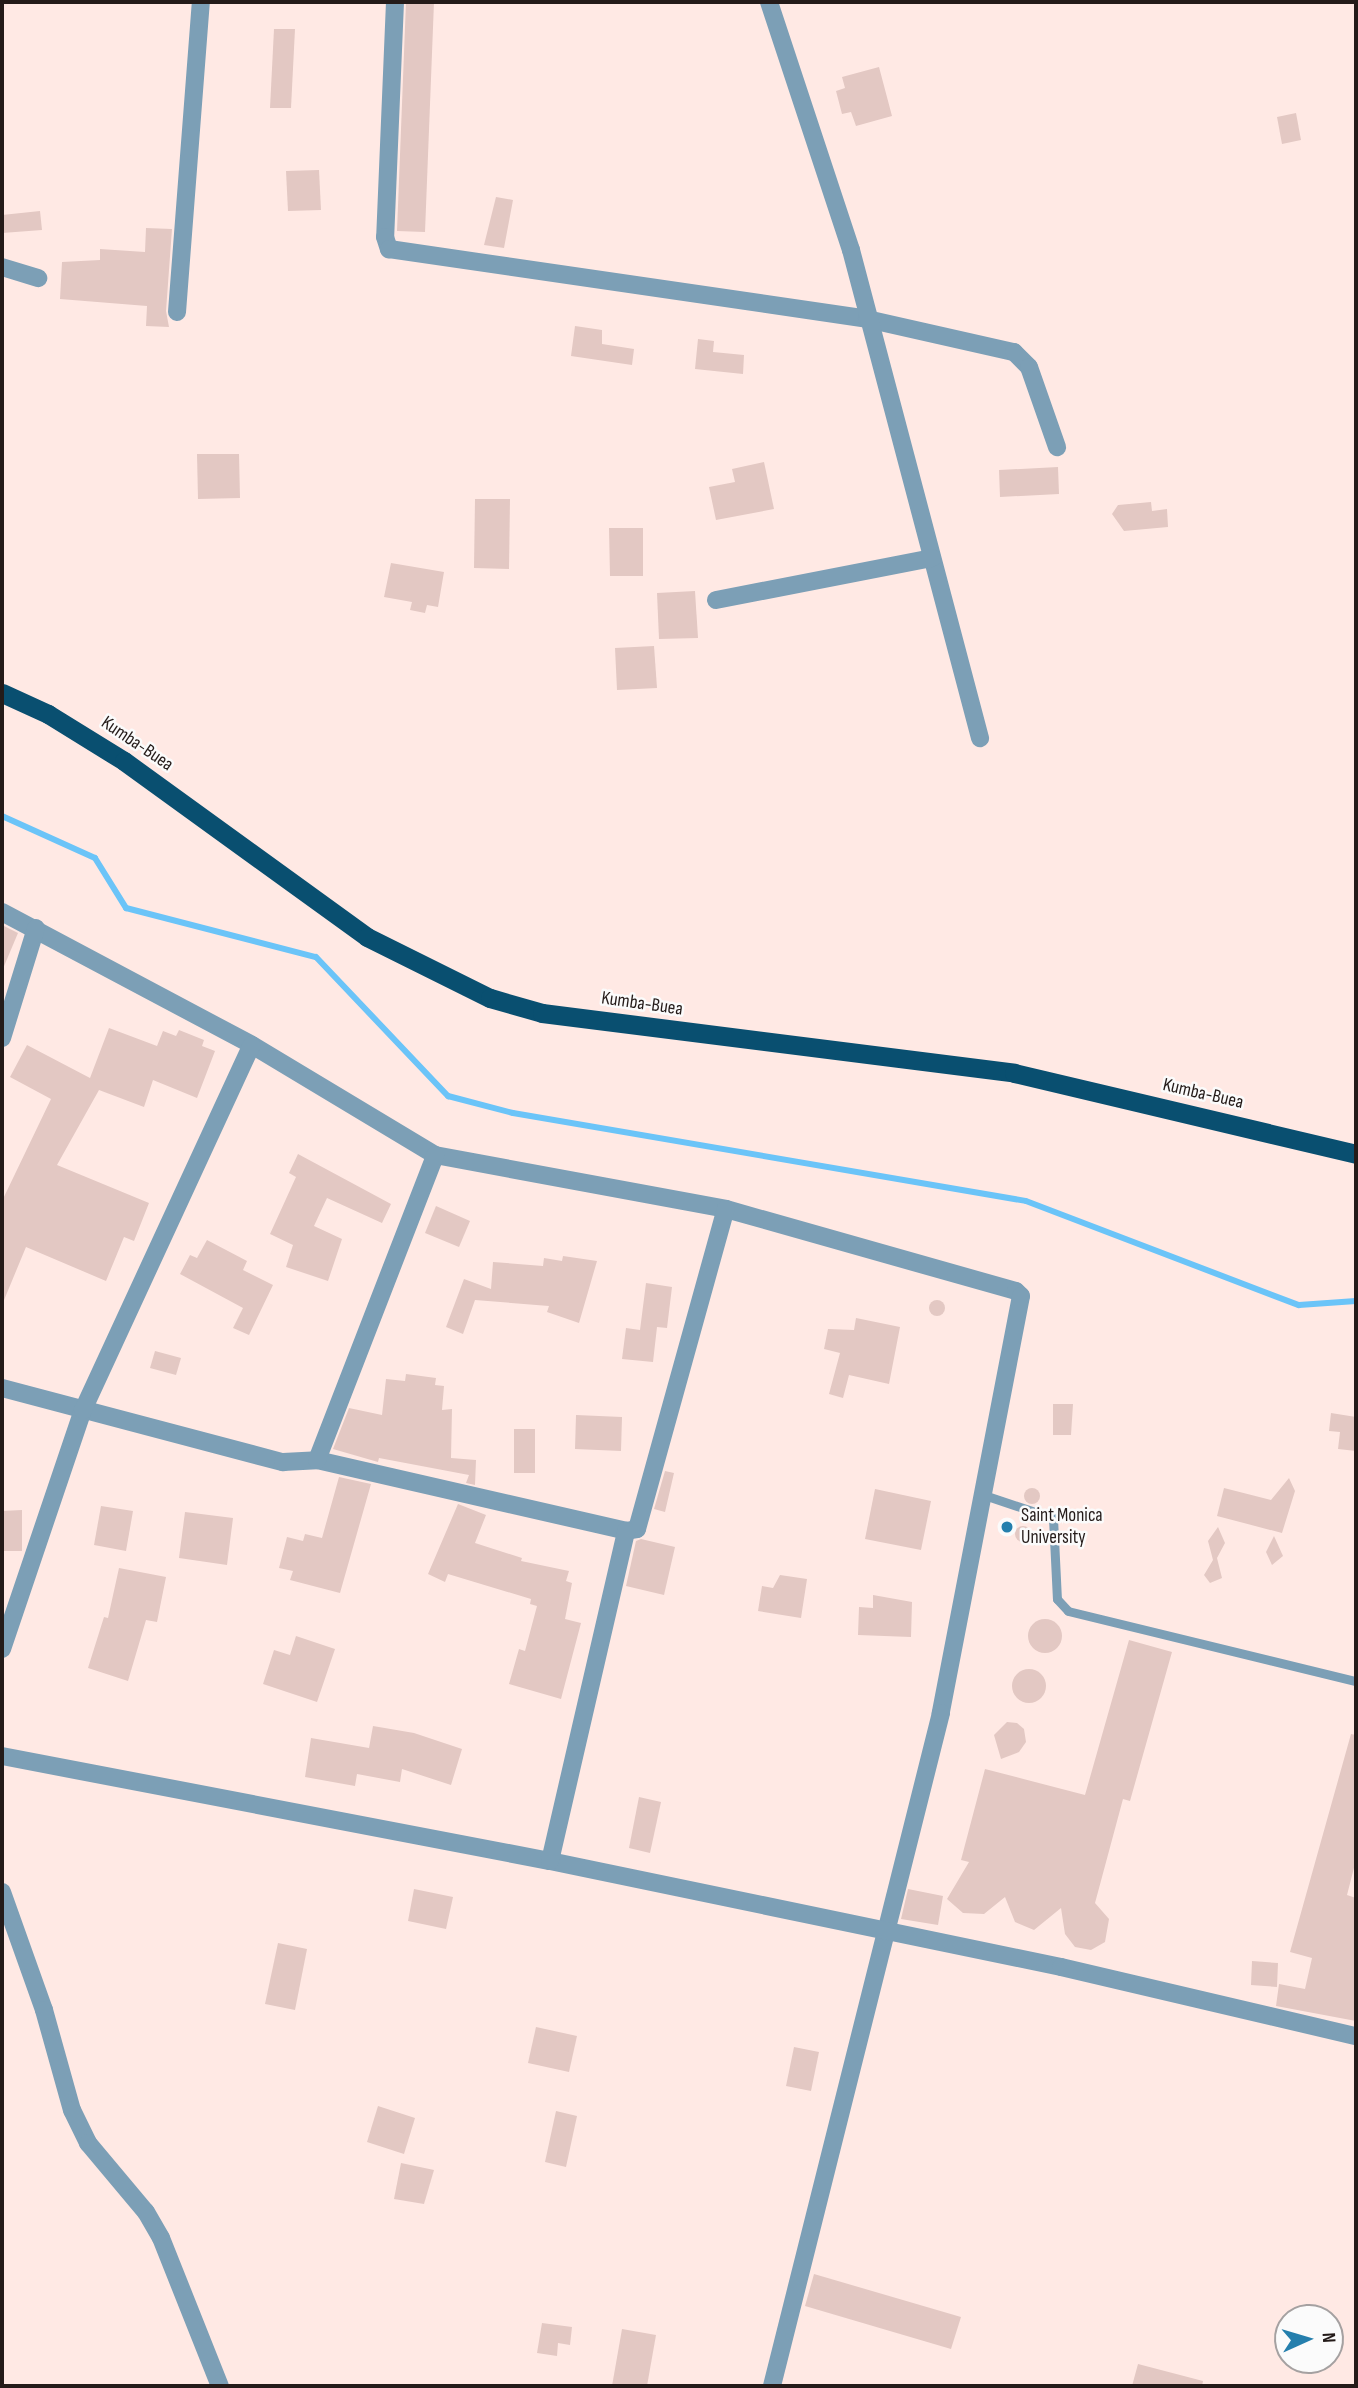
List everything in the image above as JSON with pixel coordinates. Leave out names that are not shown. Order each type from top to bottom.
[{"type":"highway","name":"Kumba-Buea","points":[[2,693],[48,714],[124,761],[367,937],[490,998],[542,1013],[1014,1073],[1356,1154]]},
{"type":"street","points":[[177,312],[201,2]]},
{"type":"street","points":[[395,2],[385,237],[389,249],[867,319],[1014,352],[1029,367],[1057,447]]},
{"type":"street","points":[[769,2],[852,250],[867,319],[980,738]]},
{"type":"street","points":[[2,267],[38,278]]},
{"type":"street","points":[[716,600],[932,558]]},
{"type":"street","points":[[2,912],[253,1045],[435,1154],[726,1209],[1016,1291],[1021,1296],[941,1713],[772,2386]]},
{"type":"street","points":[[2,1038],[36,928]]},
{"type":"street","points":[[2,1649],[83,1410],[253,1045]]},
{"type":"street","points":[[317,1460],[435,1154]]},
{"type":"street","points":[[2,1388],[283,1462],[317,1460],[626,1531],[641,1524],[726,1209]]},
{"type":"street","points":[[550,1861],[626,1531]]},
{"type":"street","points":[[2,1756],[550,1861],[888,1931],[1356,2036]]},
{"type":"street","points":[[2,1892],[44,2010],[72,2110],[88,2143],[146,2212],[161,2238],[220,2386]]},
{"type":"lane","points":[[984,1495],[1053,1518],[1057,1599],[1068,1611],[1356,1681]]},
{"type":"building","points":[[406,2],[434,2],[425,232],[397,231]]},
{"type":"building","points":[[274,29],[295,29],[291,108],[270,108]]},
{"type":"building","points":[[879,67],[892,116],[856,126],[851,112],[842,114],[836,91],[845,88],[842,77]]},
{"type":"building","points":[[1296,113],[1301,140],[1282,144],[1277,117]]},
{"type":"building","points":[[319,170],[321,210],[288,211],[286,171]]},
{"type":"building","points":[[496,197],[513,200],[504,248],[484,245]]},
{"type":"building","points":[[40,211],[42,230],[2,233],[2,215]]},
{"type":"building","points":[[146,228],[172,229],[166,311],[169,327],[146,326],[147,306],[60,299],[62,262],[100,260],[100,249],[145,252]]},
{"type":"building","points":[[575,326],[602,330],[602,344],[634,349],[632,365],[571,356]]},
{"type":"building","points":[[698,339],[714,341],[713,352],[744,355],[743,374],[695,369]]},
{"type":"building","points":[[197,454],[239,454],[240,498],[198,499]]},
{"type":"building","points":[[764,462],[774,509],[716,520],[709,487],[735,482],[732,469]]},
{"type":"building","points":[[1058,467],[1059,494],[1000,497],[999,470]]},
{"type":"building","points":[[475,499],[510,499],[509,569],[474,568]]},
{"type":"building","points":[[1151,502],[1152,511],[1167,509],[1168,527],[1124,531],[1112,514],[1118,505]]},
{"type":"building","points":[[609,528],[643,528],[643,576],[610,576]]},
{"type":"building","points":[[391,563],[444,572],[438,607],[427,605],[425,613],[410,610],[412,602],[384,597]]},
{"type":"building","points":[[695,591],[698,638],[659,639],[657,593]]},
{"type":"building","points":[[654,646],[657,688],[617,690],[615,648]]},
{"type":"building","points":[[2,925],[18,933],[2,971]]},
{"type":"building","points":[[109,1028],[157,1046],[163,1031],[176,1036],[179,1030],[204,1040],[202,1046],[215,1051],[197,1098],[153,1080],[144,1107],[99,1090],[57,1165],[149,1203],[134,1241],[124,1237],[106,1281],[26,1247],[2,1305],[2,1201],[51,1099],[10,1077],[27,1045],[90,1078]]},
{"type":"building","points":[[298,1154],[391,1204],[382,1223],[327,1198],[314,1226],[342,1239],[328,1281],[286,1267],[293,1245],[270,1234],[296,1177],[289,1173]]},
{"type":"building","points":[[436,1206],[470,1221],[459,1247],[425,1233]]},
{"type":"building","points":[[207,1240],[247,1261],[243,1270],[273,1285],[249,1335],[233,1328],[243,1308],[180,1274],[190,1255],[197,1258]]},
{"type":"building","points":[[563,1256],[597,1261],[579,1323],[547,1312],[549,1306],[475,1300],[463,1334],[446,1327],[464,1279],[491,1289],[493,1262],[543,1266],[544,1258],[562,1261]]},
{"type":"building","points":[[646,1283],[672,1287],[667,1328],[657,1327],[653,1362],[622,1359],[626,1328],[640,1330]]},
{"type":"building","points":[[934,1300],[940,1300],[945,1308],[943,1314],[934,1316],[929,1311],[929,1305]]},
{"type":"building","points":[[856,1318],[900,1327],[889,1384],[849,1375],[843,1398],[829,1394],[840,1353],[824,1349],[828,1329],[854,1330]]},
{"type":"building","points":[[155,1351],[181,1358],[176,1375],[150,1368]]},
{"type":"building","points":[[406,1374],[436,1378],[435,1385],[444,1386],[442,1410],[452,1409],[451,1458],[476,1460],[475,1485],[466,1483],[469,1475],[379,1458],[378,1462],[333,1449],[349,1408],[382,1415],[386,1379],[405,1381]]},
{"type":"building","points":[[1053,1404],[1073,1404],[1071,1435],[1053,1435]]},
{"type":"building","points":[[1331,1413],[1356,1417],[1356,1451],[1338,1449],[1340,1432],[1329,1431]]},
{"type":"building","points":[[576,1415],[622,1417],[621,1451],[575,1449]]},
{"type":"building","points":[[514,1429],[535,1429],[535,1473],[514,1473]]},
{"type":"building","points":[[665,1471],[674,1473],[665,1512],[654,1509]]},
{"type":"building","points":[[339,1477],[371,1484],[340,1593],[290,1580],[293,1571],[279,1568],[287,1537],[303,1541],[305,1534],[322,1538]]},
{"type":"building","points":[[1289,1478],[1295,1491],[1282,1533],[1217,1516],[1224,1488],[1271,1500]]},
{"type":"building","points":[[1029,1488],[1035,1488],[1040,1496],[1038,1502],[1029,1504],[1024,1499],[1024,1493]]},
{"type":"building","points":[[875,1489],[931,1501],[921,1550],[865,1539]]},
{"type":"building","points":[[458,1504],[486,1515],[475,1543],[522,1558],[521,1561],[569,1571],[566,1581],[572,1583],[565,1619],[581,1623],[561,1699],[509,1684],[519,1649],[525,1651],[537,1606],[530,1604],[531,1599],[448,1574],[445,1582],[428,1574]]},
{"type":"building","points":[[101,1506],[133,1511],[126,1551],[94,1545]]},
{"type":"building","points":[[22,1510],[22,1551],[2,1551],[2,1511]]},
{"type":"building","points":[[185,1512],[233,1518],[227,1565],[179,1558]]},
{"type":"building","points":[[1020,1526],[1026,1526],[1031,1534],[1029,1540],[1020,1542],[1015,1537],[1015,1531]]},
{"type":"building","points":[[1218,1527],[1225,1543],[1217,1558],[1222,1578],[1210,1583],[1204,1575],[1213,1560],[1208,1541]]},
{"type":"building","points":[[1274,1536],[1283,1556],[1272,1565],[1266,1552]]},
{"type":"building","points":[[641,1539],[675,1547],[664,1595],[626,1586],[636,1541]]},
{"type":"building","points":[[119,1568],[166,1577],[157,1622],[146,1620],[128,1681],[88,1668],[104,1617],[108,1618]]},
{"type":"building","points":[[780,1575],[807,1579],[801,1618],[758,1611],[762,1586],[773,1588]]},
{"type":"building","points":[[873,1595],[912,1602],[911,1637],[858,1635],[859,1607],[873,1608]]},
{"type":"building","points":[[1045,1619],[1057,1624],[1062,1636],[1057,1648],[1045,1653],[1033,1648],[1028,1636],[1033,1624]]},
{"type":"building","points":[[296,1636],[335,1649],[317,1702],[263,1684],[274,1650],[290,1655]]},
{"type":"building","points":[[1129,1640],[1172,1652],[1130,1801],[1123,1799],[1095,1903],[1109,1919],[1105,1942],[1091,1950],[1075,1947],[1065,1934],[1061,1908],[1034,1930],[1015,1922],[1005,1897],[984,1914],[963,1913],[947,1899],[969,1862],[961,1860],[985,1769],[1085,1795]]},
{"type":"building","points":[[1029,1669],[1041,1674],[1046,1686],[1041,1698],[1029,1703],[1017,1698],[1012,1686],[1017,1674]]},
{"type":"building","points":[[1007,1722],[1017,1723],[1024,1729],[1026,1742],[1019,1752],[1001,1759],[994,1735]]},
{"type":"building","points":[[373,1726],[414,1733],[462,1749],[451,1785],[402,1769],[400,1782],[357,1774],[355,1786],[305,1777],[311,1738],[369,1748]]},
{"type":"building","points":[[1351,1734],[1356,1735],[1356,1860],[1347,1895],[1356,1898],[1356,2021],[1276,2006],[1279,1984],[1305,1989],[1312,1958],[1290,1952]]},
{"type":"building","points":[[639,1797],[661,1802],[650,1853],[629,1848]]},
{"type":"building","points":[[414,1889],[453,1897],[446,1929],[408,1921]]},
{"type":"building","points":[[908,1889],[943,1896],[938,1925],[901,1919]]},
{"type":"building","points":[[278,1943],[307,1949],[295,2010],[265,2004]]},
{"type":"building","points":[[1252,1961],[1278,1963],[1277,1987],[1251,1985]]},
{"type":"building","points":[[536,2027],[577,2036],[569,2072],[528,2063]]},
{"type":"building","points":[[794,2047],[819,2052],[811,2091],[786,2086]]},
{"type":"building","points":[[378,2106],[415,2118],[404,2154],[367,2142]]},
{"type":"building","points":[[556,2111],[577,2116],[566,2167],[545,2162]]},
{"type":"building","points":[[401,2163],[434,2170],[424,2204],[394,2199]]},
{"type":"building","points":[[814,2274],[961,2317],[951,2349],[805,2306]]},
{"type":"building","points":[[542,2323],[572,2327],[570,2345],[558,2343],[557,2356],[537,2353]]},
{"type":"building","points":[[622,2329],[656,2335],[647,2386],[612,2386]]},
{"type":"building","points":[[1138,2364],[1203,2381],[1202,2386],[1132,2386]]},
{"type":"waterway","points":[[2,816],[95,858],[126,908],[316,957],[448,1096],[513,1113],[1026,1201],[1299,1305],[1356,1301]]},
{"type":"place","name":"Saint Monica University","points":[[1007,1527]]}]
